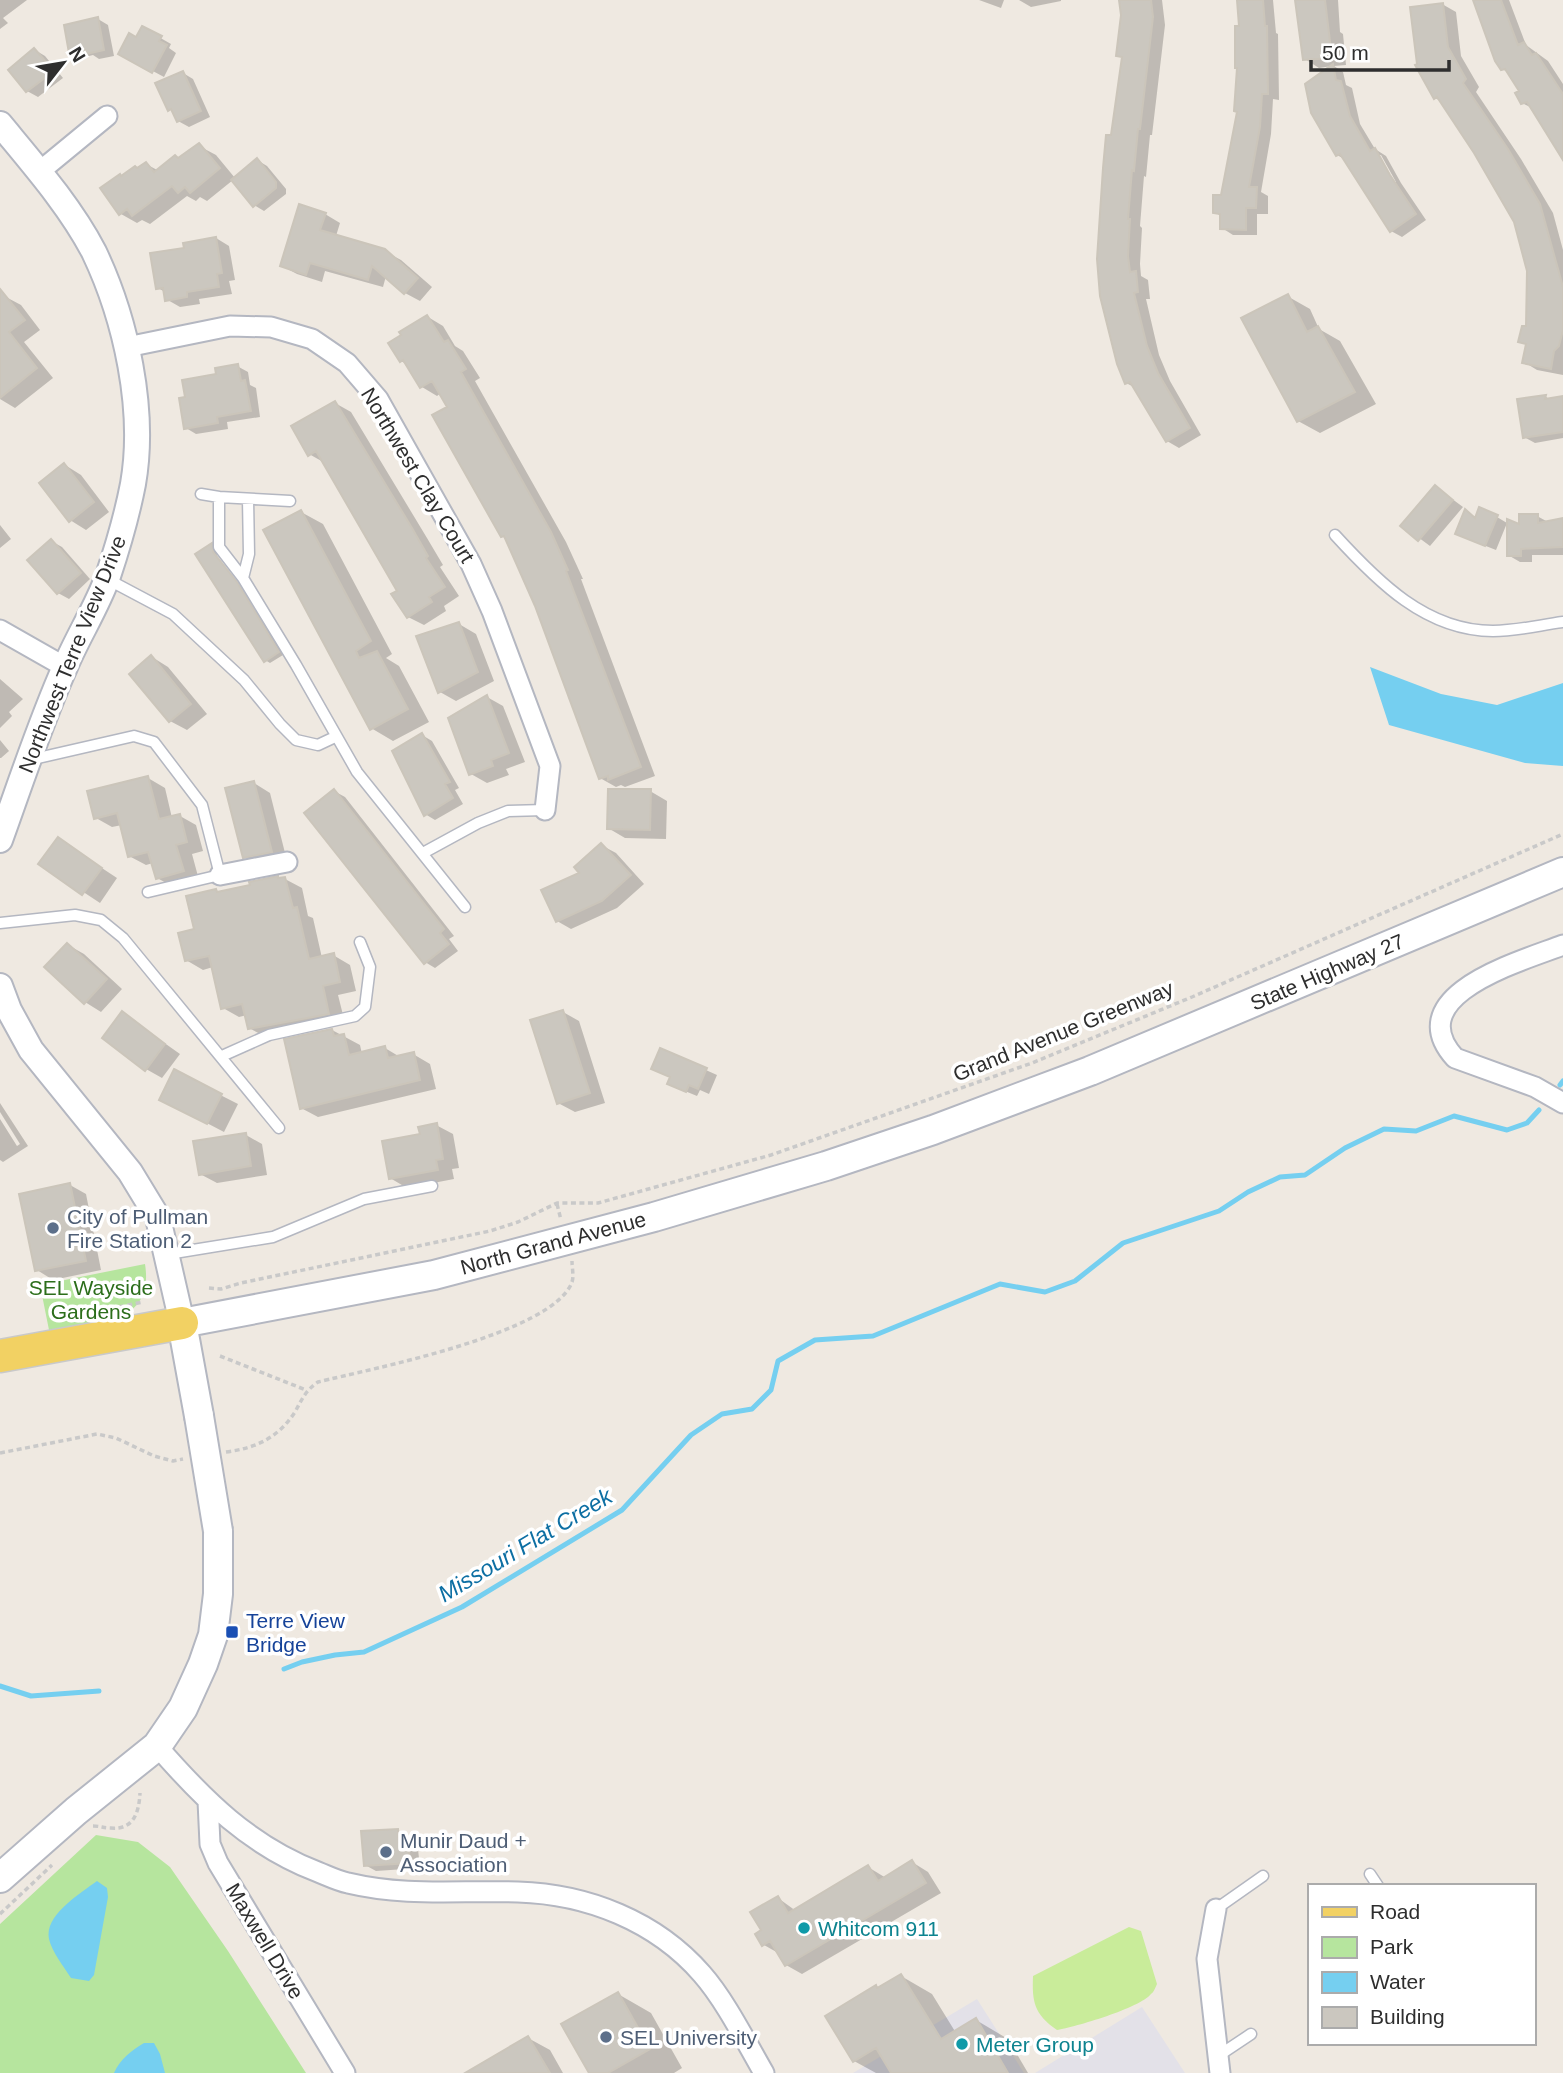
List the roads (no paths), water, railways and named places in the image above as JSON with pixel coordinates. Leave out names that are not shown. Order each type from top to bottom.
[{"type":"main road","name":"State Highway 27","points":[[1090,1071],[1563,872]]},
{"type":"main road","name":"North Grand Avenue","points":[[0,1356],[434,1275],[654,1217],[826,1166],[933,1130],[1090,1071]]},
{"type":"main road","points":[[8,1866],[157,1746],[183,1708],[213,1635],[218,1594],[218,1531],[182,1323]]},
{"type":"street","points":[[39,172],[107,116]]},
{"type":"street","name":"Northwest Terre View Drive","points":[[0,124],[39,172],[93,251],[113,298],[127,347],[137,423],[134,481],[107,578],[65,667],[0,840]]},
{"type":"street","name":"Northwest Clay Court","points":[[127,347],[230,326],[271,327],[312,340],[347,363],[378,399],[482,588],[550,766],[545,810]]},
{"type":"street","points":[[0,630],[65,667]]},
{"type":"street","points":[[220,875],[286,862]]},
{"type":"street","points":[[1563,945],[1470,984],[1452,999],[1441,1015],[1440,1025],[1447,1049],[1455,1058],[1535,1087],[1563,1103]]},
{"type":"street","points":[[0,986],[9,1010],[31,1050],[130,1172],[158,1218],[182,1323]]},
{"type":"street","points":[[157,1746],[208,1801],[254,1840],[295,1863],[346,1883],[403,1893],[520,1892],[590,1902],[649,1929],[704,1976],[764,2073]]},
{"type":"street","name":"Maxwell Drive","points":[[208,1801],[210,1843],[218,1863],[345,2073]]},
{"type":"street","points":[[1216,1909],[1206,1959],[1219,2064]]},
{"type":"lane","points":[[201,494],[290,501]]},
{"type":"lane","points":[[219,497],[219,547],[243,578],[357,772],[465,908]]},
{"type":"lane","points":[[243,578],[249,554],[248,499]]},
{"type":"lane","points":[[1335,535],[1389,590],[1436,618],[1468,629],[1492,631],[1563,622]]},
{"type":"lane","points":[[107,578],[173,614],[244,680],[296,740],[317,745],[335,737]]},
{"type":"lane","points":[[29,760],[134,736],[154,742],[202,805],[220,875],[148,892]]},
{"type":"lane","points":[[423,853],[478,822],[509,811],[545,810]]},
{"type":"lane","points":[[0,923],[75,915],[101,920],[123,938],[279,1128]]},
{"type":"lane","points":[[222,1056],[269,1035],[355,1016],[361,1012],[365,1007],[370,967],[360,942]]},
{"type":"lane","points":[[168,1254],[274,1237],[364,1199],[432,1186]]},
{"type":"lane","points":[[1370,1874],[1377,1884]]},
{"type":"lane","points":[[1216,1909],[1263,1877]]},
{"type":"lane","points":[[1219,2064],[1251,2034]]},
{"type":"water","points":[[1370,667],[1441,694],[1497,705],[1563,683],[1563,766],[1525,763],[1389,725]]},
{"type":"water","points":[[97,1881],[107,1888],[108,1897],[94,1975],[89,1981],[71,1978],[53,1949],[49,1930],[58,1913]]},
{"type":"water","points":[[144,2043],[154,2043],[165,2073],[114,2073],[127,2055]]},
{"type":"waterway","name":"Missouri Flat Creek","points":[[1560,1085],[1563,1081]]},
{"type":"waterway","name":"Missouri Flat Creek","points":[[284,1669],[302,1662],[364,1652],[462,1607],[622,1510],[691,1435],[722,1414],[752,1409],[771,1390],[778,1361],[815,1340],[873,1336],[1000,1284],[1045,1292],[1075,1281],[1123,1243],[1219,1211],[1248,1192],[1280,1177],[1305,1175],[1345,1148],[1384,1129],[1416,1131],[1454,1116],[1507,1130],[1527,1123],[1539,1110]]},
{"type":"waterway","name":"Missouri Flat Creek","points":[[0,1686],[31,1696],[99,1691]]},
{"type":"place","name":"City of Pullman Fire Station 2","points":[[53,1228]]},
{"type":"place","name":"Terre View Bridge","points":[[232,1632]]},
{"type":"place","name":"Munir Daud + Association","points":[[386,1852]]},
{"type":"place","name":"Whitcom 911","points":[[804,1928]]},
{"type":"place","name":"SEL University","points":[[606,2037]]},
{"type":"place","name":"Meter Group","points":[[962,2044]]},
{"type":"park label","name":"SEL Wayside Gardens","points":[[91,1299]]}]
